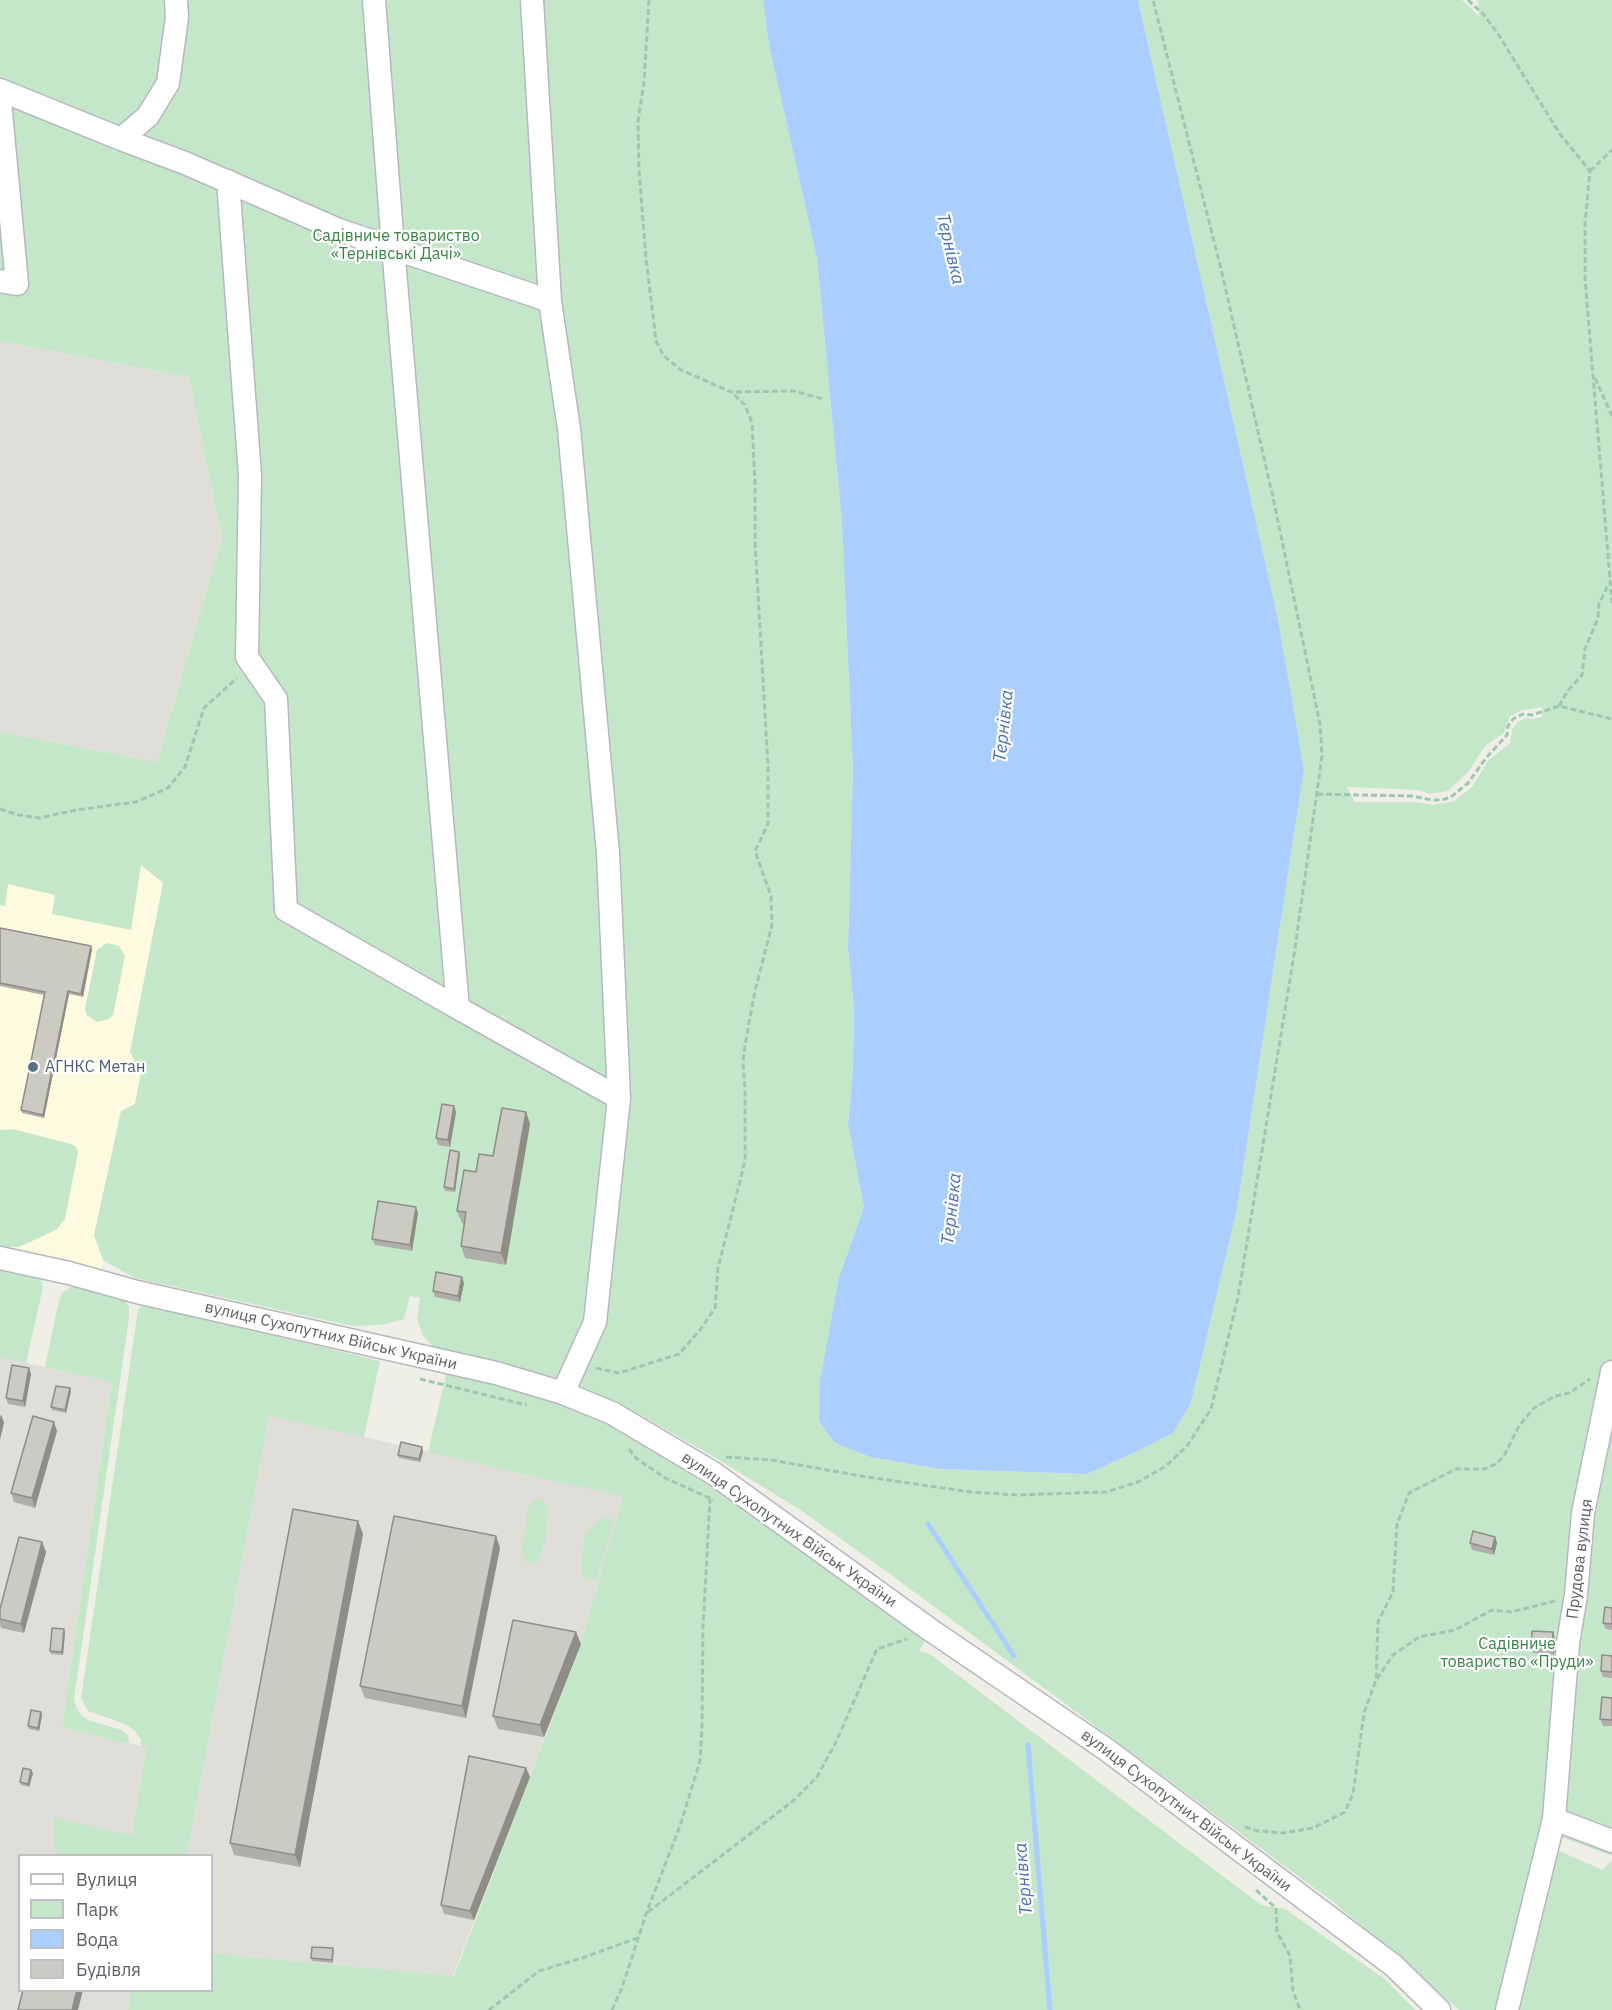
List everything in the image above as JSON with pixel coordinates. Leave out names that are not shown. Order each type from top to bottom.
[{"type":"street","points":[[121,140],[148,116],[168,83],[177,17],[176,0]]},
{"type":"street","points":[[374,0],[458,1008]]},
{"type":"street","points":[[532,0],[550,301],[568,429],[608,853],[619,1098],[595,1322],[563,1393]]},
{"type":"street","points":[[0,90],[121,140],[185,163],[339,230],[550,301]]},
{"type":"street","points":[[0,101],[16,284],[0,281]]},
{"type":"street","points":[[228,181],[250,475],[247,657],[276,699],[286,910],[619,1098]]},
{"type":"street","name":"вулиця Сухопутних Військ України","points":[[0,1258],[69,1273],[137,1292],[496,1373],[563,1393],[612,1413],[714,1464],[929,1629],[1107,1750],[1394,1966],[1438,2010]]},
{"type":"street","name":"Прудова вулиця","points":[[1507,2010],[1554,1819],[1568,1643],[1576,1595],[1583,1513],[1612,1373]]},
{"type":"street","points":[[1554,1819],[1612,1841]]},
{"type":"path","points":[[577,1365],[619,1372],[679,1354],[715,1308],[718,1268],[745,1161],[746,1089],[743,1063],[745,1045],[755,991],[772,925],[771,896],[755,851],[768,824],[768,766],[755,542],[752,423],[745,405],[731,392],[681,370],[664,356],[656,341],[639,171],[638,121],[644,82],[649,0]]},
{"type":"path","points":[[612,2010],[640,1937],[646,1914],[681,1826],[700,1761],[703,1615],[714,1464],[771,1460],[867,1478],[971,1492],[1058,1494],[1106,1492],[1138,1482],[1166,1466],[1187,1446],[1211,1409],[1238,1297],[1294,955],[1322,756],[1316,701],[1274,502],[1225,285],[1153,0]]},
{"type":"path","points":[[1468,0],[1484,15],[1498,34],[1560,134],[1590,171]]},
{"type":"path","points":[[1612,150],[1590,171],[1585,224],[1585,279],[1612,603]]},
{"type":"path","points":[[1593,374],[1612,416]]},
{"type":"path","points":[[731,392],[794,391],[823,399]]},
{"type":"path","points":[[1609,560],[1612,555]]},
{"type":"path","points":[[1559,706],[1567,692],[1582,675],[1585,649],[1598,618],[1599,604],[1610,581]]},
{"type":"path","points":[[0,809],[39,818],[76,810],[136,802],[168,788],[185,767],[204,708],[252,664]]},
{"type":"path","points":[[1317,794],[1412,796],[1432,800],[1451,796],[1468,783],[1507,735],[1508,726],[1513,718],[1523,714],[1532,716],[1559,706],[1612,718]]},
{"type":"path","points":[[1376,1680],[1378,1622],[1392,1592],[1397,1524],[1409,1493],[1456,1468],[1484,1469],[1496,1464],[1504,1456],[1519,1426],[1534,1408],[1555,1396],[1569,1393],[1590,1379],[1612,1373]]},
{"type":"path","points":[[414,1377],[450,1388],[535,1407]]},
{"type":"path","points":[[626,1447],[636,1458],[665,1478],[718,1502]]},
{"type":"path","points":[[1217,1833],[1237,1825],[1257,1831],[1283,1833],[1313,1828],[1345,1812],[1353,1794],[1364,1713],[1376,1680],[1393,1655],[1419,1637],[1455,1630],[1492,1610],[1510,1612],[1576,1595]]},
{"type":"path","points":[[646,1914],[793,1801],[817,1777],[836,1742],[878,1649],[920,1635],[929,1629]]},
{"type":"path","points":[[1250,1884],[1276,1908],[1277,1932],[1290,1956],[1293,1991],[1300,2010]]},
{"type":"path","points":[[489,2010],[539,1971],[640,1937]]},
{"type":"shaded area","points":[[0,341],[189,377],[222,538],[157,762],[0,732]]},
{"type":"shaded area","points":[[0,834],[142,865],[177,894],[101,1270],[0,1246]]},
{"type":"shaded area","points":[[0,1357],[112,1382],[62,1727],[147,1747],[140,1854],[18,1854],[18,1992],[132,1992],[128,2010],[0,2010]]},
{"type":"shaded area","points":[[269,1415],[624,1497],[581,1644],[453,1976],[213,1953],[213,1854],[187,1854]]},
{"type":"green space","points":[[0,0],[763,0],[769,45],[817,258],[842,523],[853,771],[848,949],[854,1009],[853,1070],[848,1124],[864,1207],[839,1279],[819,1421],[835,1443],[870,1457],[940,1469],[1087,1474],[1173,1433],[1191,1403],[1237,1209],[1304,769],[1278,619],[1138,0],[1462,0],[1479,16],[1476,0],[1612,0],[1612,1856],[1559,1836],[1500,2010],[1459,2010],[1336,1904],[894,1577],[802,1511],[716,1458],[619,1403],[561,1379],[433,1347],[423,1335],[417,1320],[420,1298],[410,1296],[404,1319],[381,1325],[352,1326],[135,1278],[103,1260],[94,1235],[121,1111],[135,1104],[141,1073],[130,1052],[163,883],[141,865],[131,930],[52,914],[55,895],[8,884],[5,906],[0,905],[0,732],[157,762],[222,538],[189,377],[0,341]],"holes":[[[1542,707],[1542,717],[1525,718],[1517,723],[1512,730],[1510,743],[1488,761],[1472,787],[1454,801],[1433,805],[1414,802],[1355,802],[1347,787],[1418,790],[1429,794],[1448,791],[1469,771],[1485,746],[1504,733],[1510,716],[1523,710]]]},
{"type":"green space","points":[[107,943],[119,946],[125,956],[113,1015],[109,1019],[97,1022],[87,1015],[85,1009],[97,950]]},
{"type":"green space","points":[[13,1129],[71,1144],[76,1147],[78,1153],[65,1219],[57,1229],[41,1237],[19,1247],[6,1247],[0,1246],[0,1130]]},
{"type":"green space","points":[[0,1268],[37,1276],[42,1283],[26,1363],[0,1357]]},
{"type":"green space","points":[[79,1286],[125,1300],[129,1307],[129,1318],[74,1699],[82,1716],[121,1730],[127,1734],[130,1744],[62,1727],[112,1382],[45,1367],[59,1300],[63,1292],[71,1287]]},
{"type":"green space","points":[[143,1304],[380,1361],[364,1437],[269,1416],[187,1854],[55,1854],[54,1818],[132,1835],[147,1747],[141,1746],[141,1740],[134,1730],[125,1724],[88,1711],[81,1698],[138,1310]]},
{"type":"green space","points":[[447,1371],[493,1380],[608,1421],[692,1471],[926,1638],[919,1651],[930,1654],[1261,1905],[1285,1909],[1386,1980],[1415,2010],[128,2010],[131,1996],[129,1992],[213,1992],[213,1953],[454,1976],[581,1644],[623,1497],[428,1452]]},
{"type":"green space","points":[[534,1499],[543,1499],[548,1507],[546,1538],[538,1562],[534,1564],[524,1560],[522,1545],[527,1511]]},
{"type":"green space","points":[[603,1517],[609,1517],[613,1524],[597,1578],[595,1581],[587,1580],[581,1572],[586,1532]]},
{"type":"green space","points":[[1550,1847],[1603,1870],[1612,1859],[1612,2010],[1516,2010]]},
{"type":"water","points":[[763,0],[1138,0],[1278,619],[1304,769],[1237,1209],[1191,1403],[1173,1433],[1087,1474],[940,1469],[870,1457],[835,1443],[819,1421],[820,1381],[839,1278],[864,1207],[848,1124],[853,1070],[854,1009],[848,949],[853,771],[842,523],[817,258],[769,45]]},
{"type":"building","points":[[0,928],[91,946],[81,994],[68,991],[43,1115],[21,1110],[45,992],[0,983]]},
{"type":"building","points":[[442,1104],[454,1106],[448,1140],[436,1138]]},
{"type":"building","points":[[502,1108],[526,1112],[501,1253],[461,1246],[466,1212],[457,1211],[464,1170],[476,1172],[479,1154],[493,1156]]},
{"type":"building","points":[[450,1150],[459,1152],[454,1189],[444,1187]]},
{"type":"building","points":[[378,1201],[416,1207],[410,1245],[372,1239]]},
{"type":"building","points":[[436,1272],[462,1277],[458,1296],[433,1291]]},
{"type":"building","points":[[12,1365],[29,1368],[23,1401],[6,1398]]},
{"type":"building","points":[[56,1386],[70,1388],[65,1410],[51,1407]]},
{"type":"building","points":[[33,1416],[54,1422],[32,1498],[11,1493]]},
{"type":"building","points":[[401,1442],[422,1447],[419,1459],[398,1455]]},
{"type":"building","points":[[293,1509],[358,1521],[295,1855],[230,1843]]},
{"type":"building","points":[[394,1516],[496,1536],[462,1706],[360,1686]]},
{"type":"building","points":[[1473,1531],[1495,1537],[1492,1549],[1470,1543]]},
{"type":"building","points":[[19,1537],[42,1542],[21,1624],[0,1619],[0,1609]]},
{"type":"building","points":[[1605,1607],[1612,1608],[1612,1624],[1603,1623]]},
{"type":"building","points":[[513,1620],[576,1632],[540,1725],[493,1716]]},
{"type":"building","points":[[52,1628],[64,1629],[62,1652],[50,1651]]},
{"type":"building","points":[[1532,1631],[1553,1632],[1552,1648],[1531,1647]]},
{"type":"building","points":[[1602,1655],[1612,1656],[1612,1672],[1601,1671]]},
{"type":"building","points":[[1602,1697],[1612,1698],[1612,1720],[1600,1719]]},
{"type":"building","points":[[31,1710],[41,1712],[38,1728],[28,1726]]},
{"type":"building","points":[[469,1756],[526,1768],[470,1911],[441,1905]]},
{"type":"building","points":[[23,1768],[31,1770],[28,1784],[20,1782]]},
{"type":"building","points":[[312,1947],[333,1948],[332,1960],[311,1958]]},
{"type":"building","points":[[22,1992],[76,1992],[72,2010],[18,2010]]},
{"type":"waterway","name":"Тернівка","points":[[928,1524],[1014,1656]]},
{"type":"waterway","name":"Тернівка","points":[[1028,1745],[1050,2010]]},
{"type":"place","name":"АГНКС Метан","points":[[33,1067]]},
{"type":"park label","name":"Садівниче товариство «Тернівські Дачі»","points":[[396,245]]},
{"type":"park label","name":"Садівниче товариство «Пруди»","points":[[1517,1653]]}]
